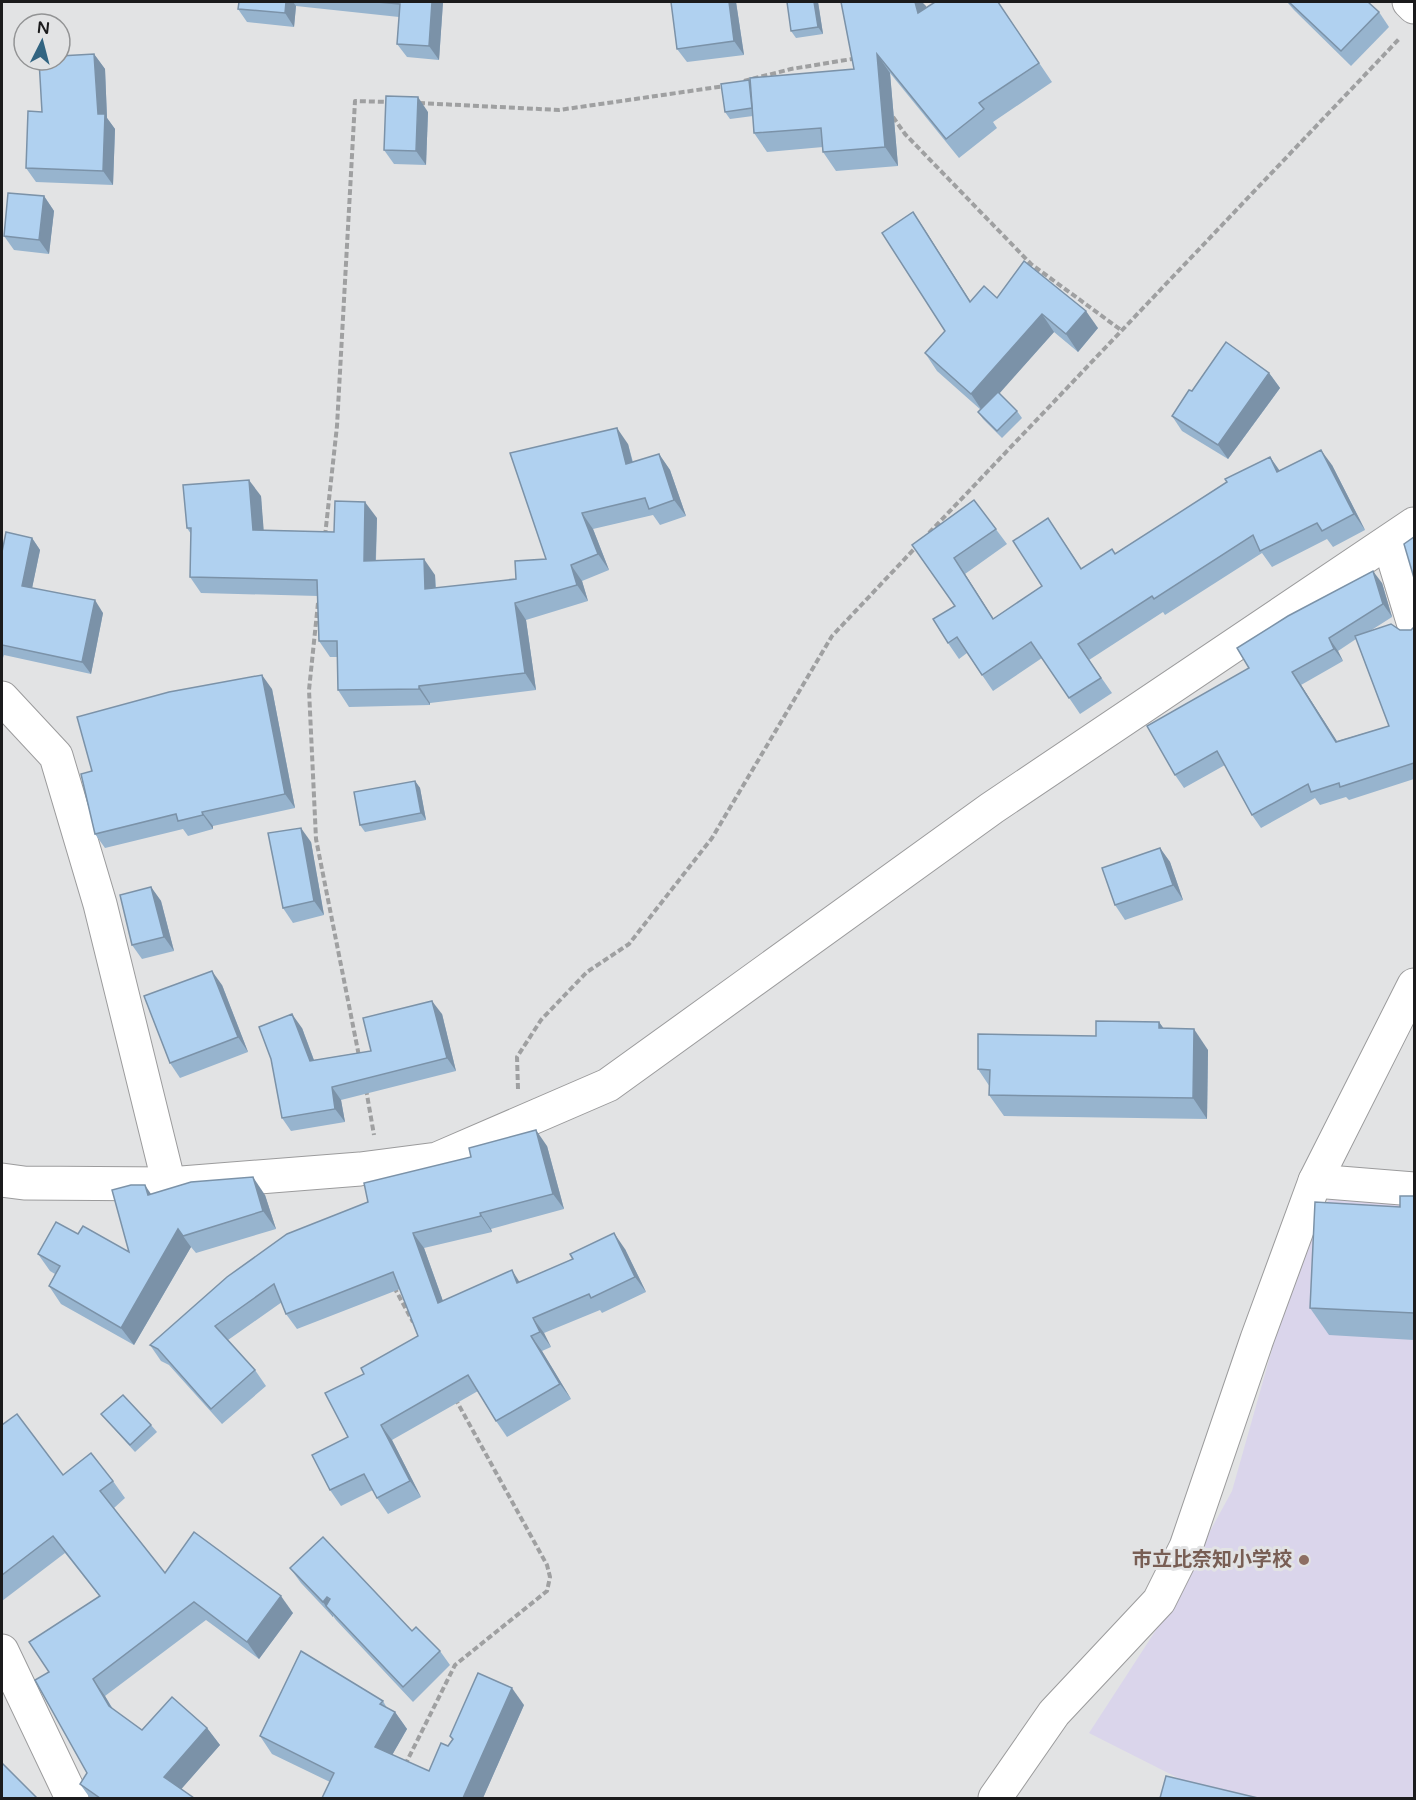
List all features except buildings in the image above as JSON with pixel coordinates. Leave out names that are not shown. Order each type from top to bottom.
[{"type":"street","points":[[2,1180],[24,1183],[169,1184],[437,1159],[608,1084],[992,808],[1389,543],[1414,524]]},
{"type":"street","points":[[1389,543],[1414,625]]},
{"type":"street","points":[[2,698],[56,756],[100,904],[169,1184]]},
{"type":"street","points":[[995,1798],[1054,1713],[1159,1601],[1186,1547],[1257,1339],[1315,1181],[1414,985]]},
{"type":"street","points":[[1315,1181],[1414,1189]]},
{"type":"street","points":[[2,1651],[72,1798]]},
{"type":"path","points":[[928,534],[1121,330],[1410,13]]},
{"type":"path","points":[[850,48],[852,59],[858,68]]},
{"type":"path","points":[[738,82],[791,69],[852,59]]},
{"type":"path","points":[[411,103],[559,110],[728,85]]},
{"type":"path","points":[[324,541],[337,426],[355,101],[400,103]]},
{"type":"path","points":[[891,115],[905,134],[1031,264],[1121,330]]},
{"type":"path","points":[[519,1124],[517,1057],[541,1020],[587,972],[629,944],[712,838],[831,636],[920,542]]},
{"type":"path","points":[[318,598],[309,690],[316,839],[360,1060]]},
{"type":"path","points":[[364,1084],[380,1165]]},
{"type":"path","points":[[393,1286],[416,1327]]},
{"type":"path","points":[[404,1768],[455,1665],[547,1591],[550,1577],[547,1565],[450,1389]]},
{"type":"shaded area","name":"市立比奈知小学校","points":[[1331,1196],[1414,1197],[1414,1798],[1254,1798],[1186,1782],[1089,1733],[1156,1630],[1232,1491],[1300,1250]]},
{"type":"place","name":"市立比奈知小学校","points":[[1304,1560]]}]
